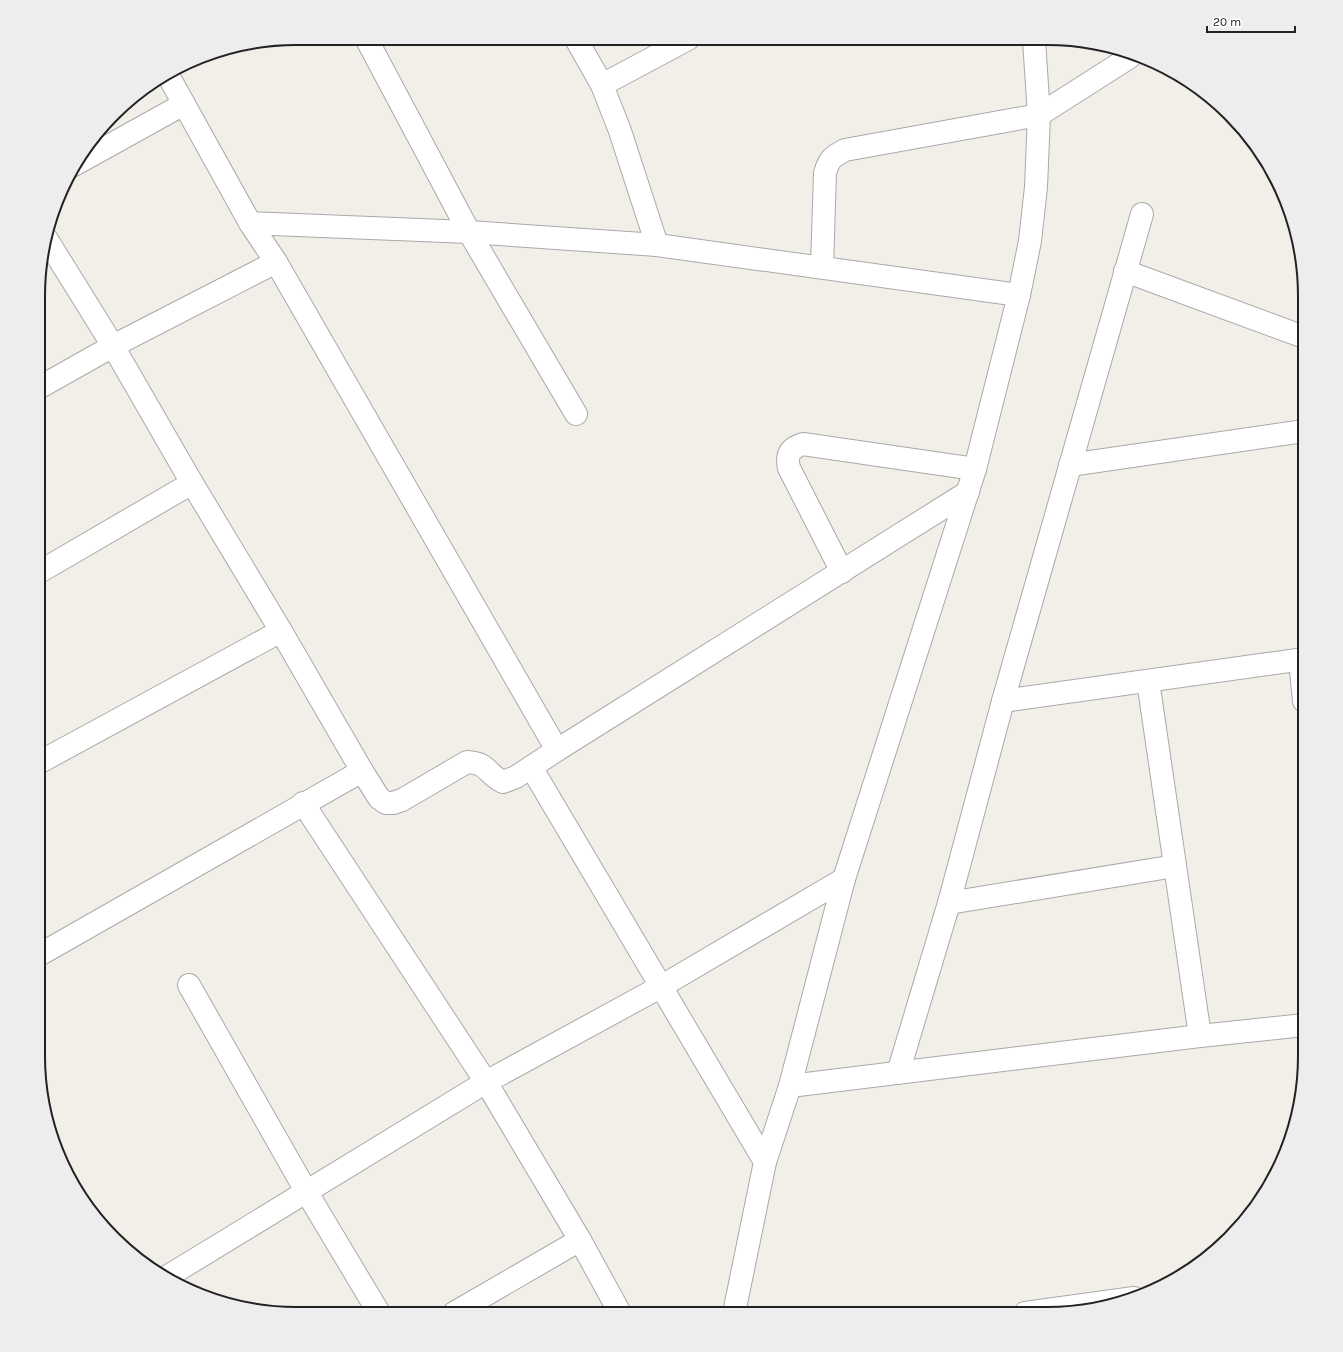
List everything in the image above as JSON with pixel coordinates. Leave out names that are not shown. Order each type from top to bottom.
[{"type":"street","points":[[370,45],[469,232],[576,414]]},
{"type":"street","points":[[579,45],[602,85],[620,131],[657,245]]},
{"type":"street","points":[[602,85],[677,45]]},
{"type":"street","points":[[735,1307],[765,1162],[790,1086],[844,879],[975,469],[1018,295],[1030,242],[1036,187],[1038,115],[1034,45]]},
{"type":"street","points":[[822,267],[825,173],[828,162],[835,155],[845,150],[1038,115],[1128,58]]},
{"type":"street","points":[[170,79],[250,223],[276,262],[557,750]]},
{"type":"street","points":[[86,159],[184,104]]},
{"type":"street","points":[[898,1073],[949,904],[1003,701],[1142,214]]},
{"type":"street","points":[[250,223],[469,232],[657,245],[1018,295]]},
{"type":"street","points":[[50,245],[113,346],[362,771],[379,798],[386,803],[393,803],[402,800],[467,762],[475,762],[483,765],[496,779],[503,782],[516,777],[968,492]]},
{"type":"street","points":[[45,384],[113,346],[276,262]]},
{"type":"street","points":[[1125,271],[1298,335]]},
{"type":"street","points":[[1070,465],[1298,432]]},
{"type":"street","points":[[842,572],[789,468],[787,461],[789,453],[796,446],[803,444],[975,469]]},
{"type":"street","points":[[45,569],[192,483]]},
{"type":"street","points":[[45,759],[281,631]]},
{"type":"street","points":[[1003,701],[1298,660]]},
{"type":"street","points":[[1148,681],[1200,1036]]},
{"type":"street","points":[[531,767],[765,1162]]},
{"type":"street","points":[[45,952],[303,803],[362,771]]},
{"type":"street","points":[[303,803],[486,1082],[580,1240],[616,1307]]},
{"type":"street","points":[[949,904],[1175,866]]},
{"type":"street","points":[[172,1274],[486,1082],[662,986],[844,879]]},
{"type":"street","points":[[189,985],[306,1191],[375,1307]]},
{"type":"street","points":[[790,1086],[1200,1036],[1298,1026]]},
{"type":"street","points":[[466,1307],[580,1240]]}]
